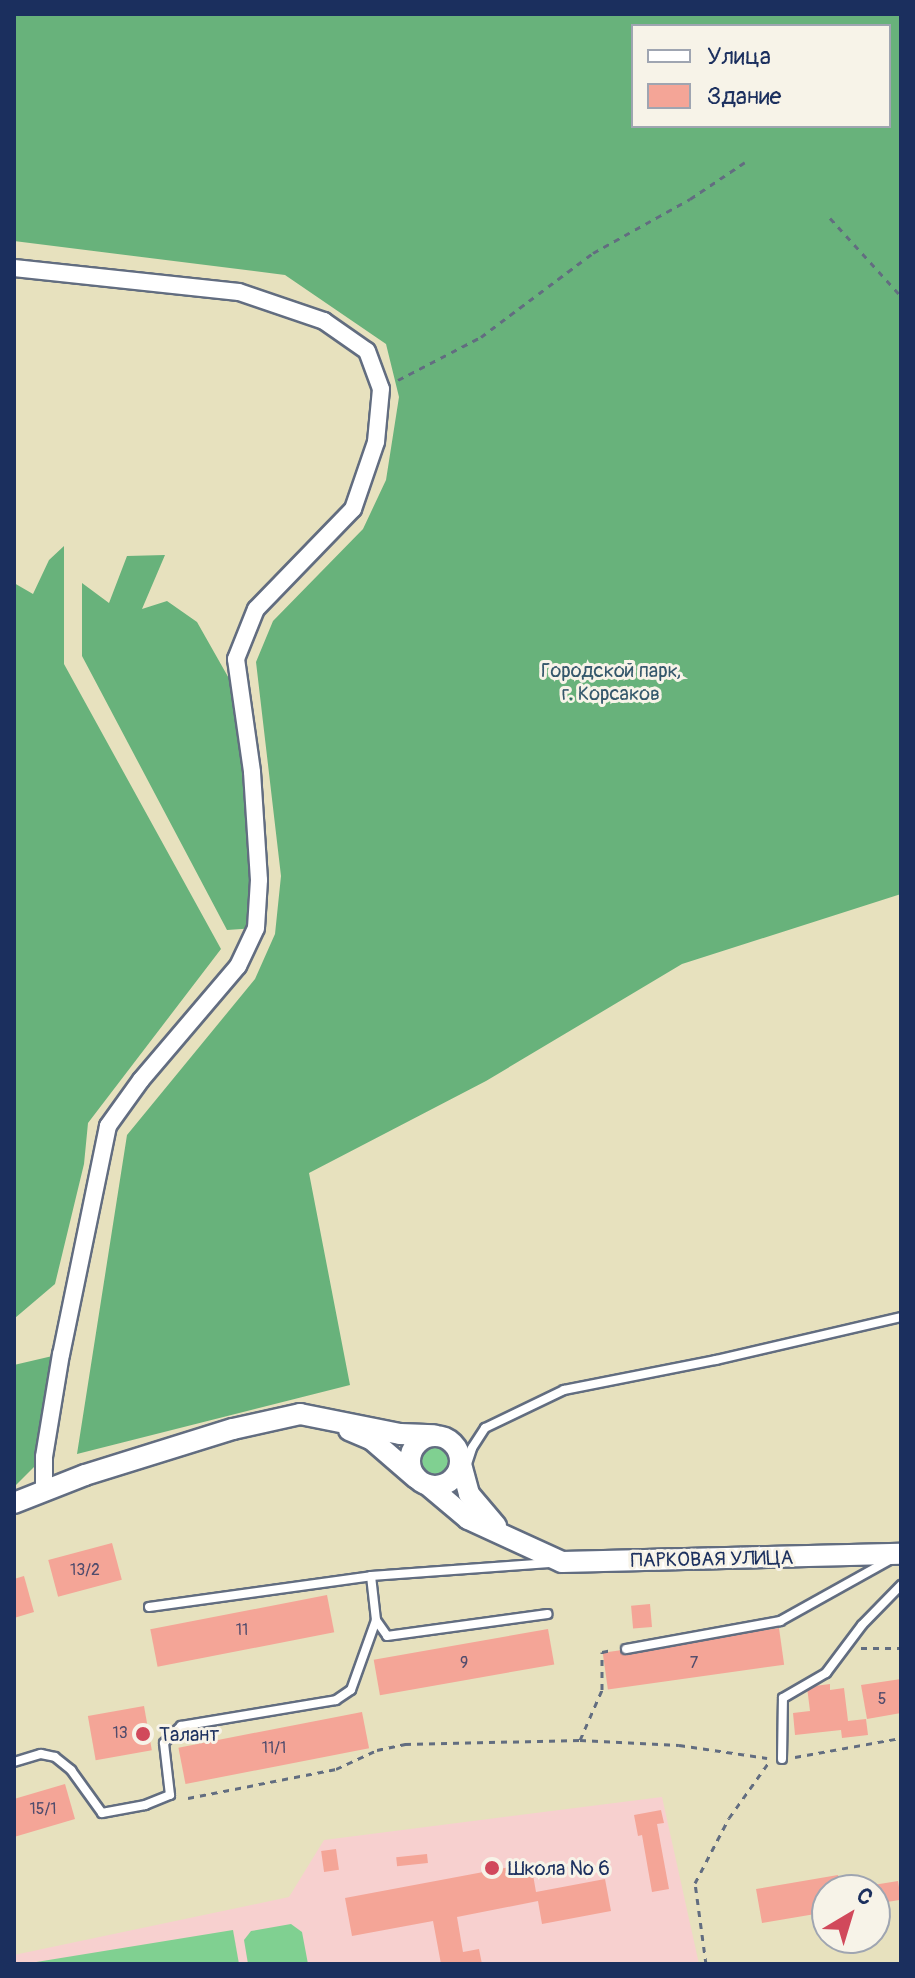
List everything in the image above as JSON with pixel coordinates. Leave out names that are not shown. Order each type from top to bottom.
[{"type":"street","points":[[14,268],[239,292],[324,321],[367,351],[381,389],[376,442],[353,509],[256,609],[236,659],[252,772],[259,880],[256,928],[238,966],[141,1080],[108,1126],[61,1354],[44,1457],[44,1489]]},
{"type":"street","points":[[14,1503],[44,1489],[233,1429],[300,1414],[400,1434],[434,1435],[447,1438],[456,1446],[463,1468],[444,1484],[423,1482],[410,1468],[414,1446],[434,1435]]},
{"type":"street","name":"ПАРКОВАЯ УЛИЦА","points":[[300,1414],[372,1440],[468,1519],[562,1562],[900,1554]]},
{"type":"street","name":"ПАРКОВАЯ УЛИЦА","points":[[463,1468],[469,1494],[482,1514],[525,1546]]},
{"type":"lane","points":[[463,1468],[485,1428],[564,1390],[716,1360],[901,1317]]},
{"type":"lane","points":[[626,1649],[780,1621],[900,1554]]},
{"type":"lane","points":[[149,1607],[371,1576],[562,1562]]},
{"type":"lane","points":[[14,1762],[41,1754],[55,1757],[71,1770],[102,1813],[145,1805],[170,1795],[164,1743],[181,1726],[336,1700],[351,1690],[376,1620],[371,1576]]},
{"type":"lane","points":[[782,1759],[783,1698],[826,1673],[901,1585]]},
{"type":"lane","points":[[376,1620],[387,1636],[547,1614]]},
{"type":"path","points":[[381,389],[481,337],[593,253],[690,199],[745,162]]},
{"type":"path","points":[[830,218],[901,296]]},
{"type":"path","points":[[845,1648],[901,1648]]},
{"type":"path","points":[[580,1740],[602,1690],[599,1666],[602,1652],[626,1649]]},
{"type":"path","points":[[782,1759],[901,1738]]},
{"type":"path","points":[[188,1798],[336,1769],[377,1750],[405,1744],[580,1740],[679,1745],[771,1758],[729,1818],[695,1883],[706,1964]]},
{"type":"shaded area","name":"Школа № 6","points":[[662,1797],[699,1964],[14,1964],[14,1955],[289,1897],[324,1840]]},
{"type":"green space","name":"Городской парк, г. Корсаков","points":[[14,14],[901,14],[901,894],[682,964],[486,1081],[309,1173],[350,1385],[77,1454],[127,1135],[255,979],[275,934],[281,876],[256,662],[273,621],[363,529],[386,480],[399,397],[386,344],[285,275],[14,241]]},
{"type":"green space","points":[[64,546],[64,664],[221,949],[88,1123],[84,1164],[55,1284],[15,1318],[14,583],[33,594],[49,560]]},
{"type":"green space","points":[[165,555],[142,609],[167,601],[197,622],[244,705],[256,928],[227,930],[82,656],[82,583],[109,603],[127,556]]},
{"type":"green space","points":[[61,1354],[44,1457],[14,1487],[14,1365]]},
{"type":"green space","points":[[437,1446],[448,1450],[452,1461],[448,1472],[437,1476],[426,1472],[422,1461],[426,1450]]},
{"type":"green space","points":[[291,1924],[302,1932],[308,1964],[248,1964],[244,1940],[251,1931]]},
{"type":"green space","points":[[233,1930],[239,1964],[24,1964]]},
{"type":"building","points":[[112,1543],[122,1580],[58,1597],[48,1560]]},
{"type":"building","points":[[24,1576],[34,1612],[14,1618],[14,1579]]},
{"type":"building","points":[[327,1595],[334,1632],[158,1667],[150,1629]]},
{"type":"building","points":[[650,1604],[652,1627],[633,1629],[631,1606]]},
{"type":"building","points":[[779,1628],[784,1665],[608,1689],[603,1653]]},
{"type":"building","points":[[548,1629],[554,1664],[380,1695],[374,1660]]},
{"type":"building","points":[[901,1679],[901,1713],[867,1719],[861,1685]]},
{"type":"building","points":[[830,1684],[830,1690],[844,1688],[848,1721],[866,1719],[868,1735],[842,1738],[841,1730],[795,1735],[793,1713],[810,1711],[807,1687]]},
{"type":"building","points":[[144,1706],[152,1750],[96,1760],[88,1716]]},
{"type":"building","points":[[362,1712],[369,1748],[185,1784],[178,1748]]},
{"type":"building","points":[[65,1784],[75,1819],[14,1837],[14,1799]]},
{"type":"building","points":[[661,1810],[664,1823],[657,1824],[669,1889],[652,1892],[642,1835],[638,1836],[634,1815]]},
{"type":"building","points":[[336,1849],[339,1870],[324,1872],[321,1851]]},
{"type":"building","points":[[427,1854],[428,1863],[397,1866],[396,1857]]},
{"type":"building","points":[[531,1863],[536,1892],[605,1879],[611,1911],[542,1924],[538,1901],[457,1917],[463,1952],[479,1949],[482,1964],[441,1964],[433,1921],[352,1936],[345,1898]]},
{"type":"building","points":[[811,1880],[811,1915],[762,1923],[756,1889]]},
{"type":"building","points":[[898,1881],[901,1900],[891,1901],[891,1882]]},
{"type":"place","name":"Талант","points":[[143,1734]]},
{"type":"place","name":"Школа № 6","points":[[492,1868]]}]
